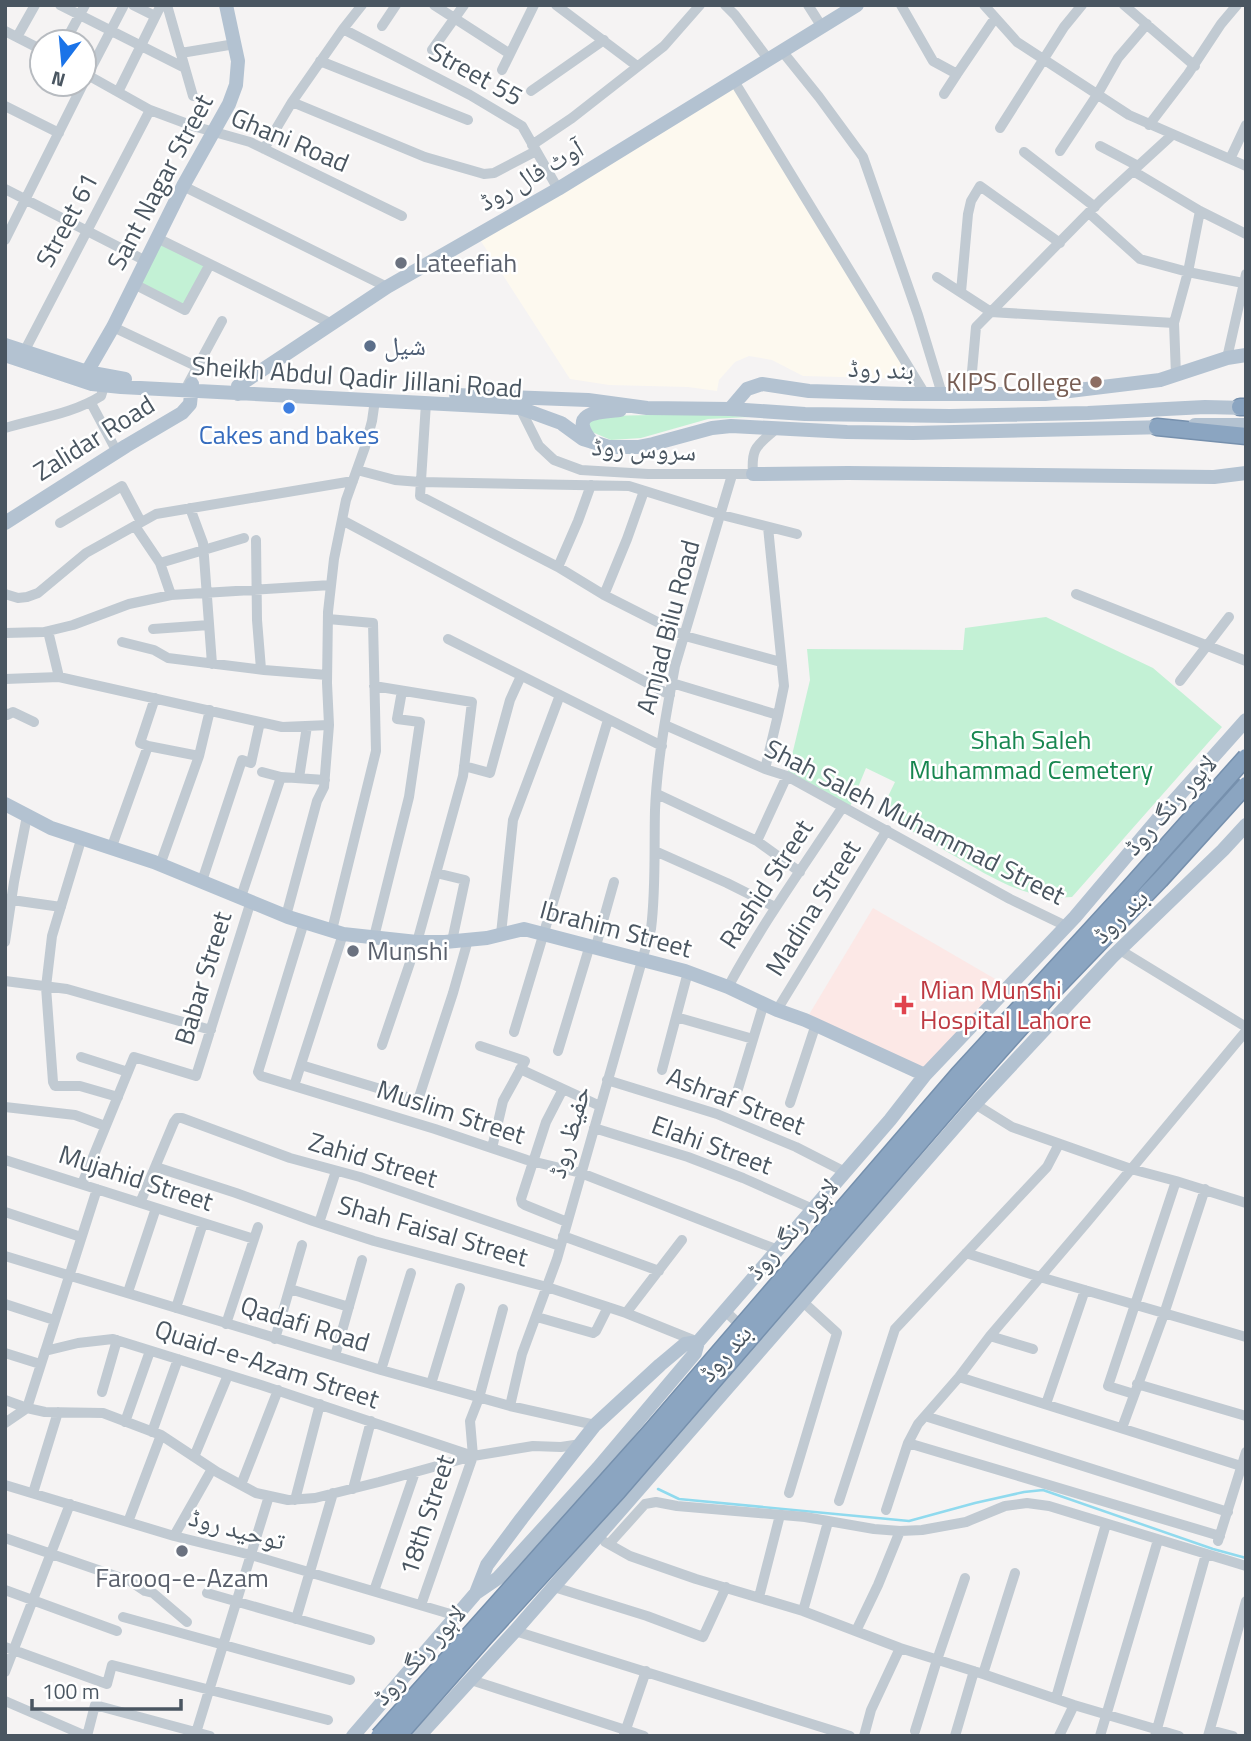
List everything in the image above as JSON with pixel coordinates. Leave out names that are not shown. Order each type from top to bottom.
[{"type":"highway","points":[[1157,427],[1246,436]]},
{"type":"highway","name":"لاہور رنگ روڈ","points":[[379,1736],[652,1430],[958,1074],[1246,757]]},
{"type":"highway","name":"لاہور رنگ روڈ","points":[[398,1736],[626,1482],[979,1073],[1242,790]]},
{"type":"main road","name":"آوٹ فال روڈ","points":[[238,390],[387,287],[558,189],[857,5]]},
{"type":"main road","name":"Sant Nagar Street","points":[[87,372],[113,327],[183,186],[229,104],[236,85],[239,61],[228,6]]},
{"type":"main road","name":"Sheikh Abdul Qadir Jillani Road","points":[[5,345],[87,372],[121,379],[191,387],[520,408],[561,423],[583,439],[609,447],[638,447],[712,428],[731,426],[912,433],[1246,425]]},
{"type":"main road","name":"Sheikh Abdul Qadir Jillani Road","points":[[5,355],[104,386],[191,387]]},
{"type":"main road","name":"بند روڈ","points":[[730,409],[747,389],[762,384],[809,391],[1045,394],[1160,380],[1227,358],[1246,355]]},
{"type":"main road","name":"Zalidar Road","points":[[5,523],[182,413],[190,404],[191,387]]},
{"type":"main road","name":"Sheikh Abdul Qadir Jillani Road","points":[[238,390],[588,400],[647,408],[730,409],[806,414],[950,416],[1244,407]]},
{"type":"main road","points":[[593,443],[584,432],[583,423],[593,412],[647,408]]},
{"type":"main road","points":[[753,474],[1214,477],[1246,473]]},
{"type":"main road","name":"بند روڈ","points":[[353,1736],[476,1593],[498,1578],[598,1468],[695,1353],[698,1342],[890,1120],[925,1075],[1066,926],[1246,720]]},
{"type":"main road","name":"Ibrahim Street","points":[[5,804],[51,828],[160,864],[286,916],[337,932],[416,942],[468,940],[524,929],[644,959],[728,987],[770,1007],[816,1024],[925,1075]]},
{"type":"main road","name":"بند روڈ","points":[[419,1736],[554,1587],[602,1541],[764,1346],[975,1104],[1120,950],[1242,834]]},
{"type":"main road","name":"بند روڈ","points":[[476,1593],[487,1565],[595,1425],[685,1344],[698,1342]]},
{"type":"street","points":[[17,37],[34,5]]},
{"type":"street","points":[[60,5],[82,10],[111,31],[185,68]]},
{"type":"street","points":[[98,55],[124,5]]},
{"type":"street","points":[[133,5],[155,16]]},
{"type":"street","points":[[118,92],[161,5]]},
{"type":"street","points":[[167,5],[193,96]]},
{"type":"street","points":[[264,149],[292,102],[342,29],[350,10],[362,5]]},
{"type":"street","points":[[382,26],[396,5]]},
{"type":"street","points":[[434,5],[510,54]]},
{"type":"street","points":[[432,50],[464,5]]},
{"type":"street","points":[[502,70],[534,5]]},
{"type":"street","points":[[556,5],[571,9],[637,66]]},
{"type":"street","points":[[292,102],[425,157],[484,174],[494,173],[534,148],[664,46],[700,5]]},
{"type":"street","points":[[725,5],[769,60]]},
{"type":"street","points":[[808,5],[822,27]]},
{"type":"street","points":[[901,5],[933,61],[957,74]]},
{"type":"street","points":[[1000,128],[1064,27],[1083,5]]},
{"type":"street","points":[[1124,5],[1195,66]]},
{"type":"street","points":[[1149,125],[1195,66],[1220,24],[1237,5]]},
{"type":"street","points":[[72,28],[82,10]]},
{"type":"street","points":[[944,94],[992,11],[1017,42],[1129,115],[1246,166]]},
{"type":"street","points":[[1060,150],[1118,58],[1147,24]]},
{"type":"street","name":"Street 55","points":[[342,29],[470,95],[522,126],[558,189]]},
{"type":"street","points":[[5,31],[28,43]]},
{"type":"street","points":[[531,91],[604,40]]},
{"type":"street","points":[[181,53],[235,44]]},
{"type":"street","points":[[782,51],[863,157],[918,315],[942,394]]},
{"type":"street","points":[[320,61],[468,120]]},
{"type":"street","points":[[734,81],[925,394]]},
{"type":"street","name":"Ghani Road","points":[[98,84],[150,110],[250,142],[402,216]]},
{"type":"street","points":[[5,240],[10,216],[26,200],[76,98]]},
{"type":"street","points":[[7,110],[59,133]]},
{"type":"street","name":"Street 61","points":[[24,352],[150,110]]},
{"type":"street","points":[[1230,159],[1246,125]]},
{"type":"street","points":[[970,394],[976,327],[1092,210],[1172,135]]},
{"type":"street","points":[[1100,146],[1200,211],[1246,234]]},
{"type":"street","points":[[1024,152],[1092,210],[1140,259],[1188,272],[1244,279],[1227,358]]},
{"type":"street","points":[[183,186],[387,287]]},
{"type":"street","points":[[961,292],[968,214],[971,201],[981,186],[1060,243]]},
{"type":"street","points":[[5,189],[146,261]]},
{"type":"street","points":[[1176,375],[1174,323],[1188,272],[1200,211]]},
{"type":"street","points":[[157,238],[332,324]]},
{"type":"street","points":[[134,284],[186,310],[210,264]]},
{"type":"street","points":[[937,277],[991,312],[1174,323]]},
{"type":"street","points":[[191,387],[198,367],[222,321]]},
{"type":"street","points":[[113,327],[198,367]]},
{"type":"street","points":[[5,428],[56,416],[90,403],[101,396],[104,386]]},
{"type":"street","points":[[286,916],[317,801],[324,787],[329,726],[328,619],[334,559],[375,400]]},
{"type":"street","points":[[90,403],[117,452]]},
{"type":"street","points":[[426,403],[420,496],[685,636],[781,662]]},
{"type":"street","name":"سروس روڈ","points":[[520,408],[539,446],[554,460],[581,470],[648,474],[753,474]]},
{"type":"street","points":[[753,474],[753,452],[776,429]]},
{"type":"street","points":[[5,594],[18,598],[38,593],[86,553],[156,514],[355,475],[395,481],[629,486],[797,534]]},
{"type":"street","name":"Amjad Bilu Road","points":[[644,959],[654,904],[657,794],[672,682],[732,475]]},
{"type":"street","points":[[558,567],[591,485]]},
{"type":"street","points":[[60,523],[122,486],[138,524],[160,563],[171,595]]},
{"type":"street","points":[[604,594],[644,491]]},
{"type":"street","points":[[190,508],[203,549],[212,664]]},
{"type":"street","points":[[342,520],[670,695]]},
{"type":"street","points":[[765,769],[784,686],[768,527]]},
{"type":"street","points":[[160,563],[203,549],[250,539],[257,590],[261,669]]},
{"type":"street","points":[[5,633],[48,631],[129,604],[171,595],[331,585]]},
{"type":"street","points":[[1076,594],[1246,661]]},
{"type":"street","points":[[1180,681],[1229,617]]},
{"type":"street","points":[[294,1086],[337,932],[376,751],[373,623],[328,619]]},
{"type":"street","points":[[153,629],[209,625]]},
{"type":"street","points":[[48,631],[59,677]]},
{"type":"street","points":[[448,639],[662,746]]},
{"type":"street","points":[[122,642],[154,650],[168,658],[327,675]]},
{"type":"street","points":[[464,766],[490,773],[510,699],[521,676]]},
{"type":"street","points":[[5,679],[59,677],[282,727],[329,726]]},
{"type":"street","points":[[672,682],[778,715]]},
{"type":"street","points":[[374,686],[472,702],[464,766],[436,873],[382,1045]]},
{"type":"street","points":[[374,937],[409,797],[420,722],[397,719],[402,691]]},
{"type":"street","points":[[501,934],[513,820],[560,695]]},
{"type":"street","points":[[155,698],[140,743],[199,755]]},
{"type":"street","points":[[160,864],[199,755],[210,710]]},
{"type":"street","points":[[6,718],[13,712],[34,722]]},
{"type":"street","points":[[514,1032],[608,720]]},
{"type":"street","points":[[202,881],[242,760],[251,763],[260,722]]},
{"type":"street","name":"Shah Saleh Muhammad Street","points":[[665,724],[765,769],[787,776],[1010,899],[1066,926]]},
{"type":"street","points":[[299,778],[307,726]]},
{"type":"street","points":[[111,849],[148,746]]},
{"type":"street","points":[[262,772],[281,777],[325,780]]},
{"type":"street","points":[[757,841],[787,776]]},
{"type":"street","name":"Babar Street","points":[[128,1072],[134,1057],[196,1076],[281,777]]},
{"type":"street","points":[[657,794],[757,841],[800,872]]},
{"type":"street","name":"Rashid Street","points":[[728,987],[775,907],[842,808]]},
{"type":"street","points":[[5,942],[8,900],[27,816]]},
{"type":"street","name":"Madina Street","points":[[738,1089],[753,1039],[770,1007],[887,830]]},
{"type":"street","points":[[81,839],[52,936],[46,987],[53,1082],[55,1086],[80,1086],[118,1097]]},
{"type":"street","points":[[655,850],[775,907]]},
{"type":"street","points":[[436,873],[465,880],[452,941]]},
{"type":"street","points":[[558,1051],[614,882]]},
{"type":"street","points":[[8,900],[61,907]]},
{"type":"street","name":"Muslim Street","points":[[304,922],[258,1072],[261,1076],[532,1161],[581,1172],[778,1250]]},
{"type":"street","points":[[301,1065],[417,1100],[468,940]]},
{"type":"street","points":[[886,1510],[908,1443],[918,1424],[1246,1029],[1120,950]]},
{"type":"street","name":"حفیظ روڈ","points":[[510,1406],[522,1354],[562,1241],[644,959]]},
{"type":"street","points":[[662,1070],[688,972]]},
{"type":"street","points":[[5,981],[67,989],[211,1030]]},
{"type":"street","points":[[676,1017],[753,1039]]},
{"type":"street","points":[[790,1103],[816,1024]]},
{"type":"street","points":[[480,1046],[525,1061],[503,1101],[492,1148]]},
{"type":"street","points":[[81,1057],[128,1072],[82,1184]]},
{"type":"street","points":[[520,1069],[600,1106]]},
{"type":"street","name":"Ashraf Street","points":[[607,1080],[717,1114],[796,1147],[845,1172]]},
{"type":"street","points":[[563,1089],[546,1122],[532,1161],[522,1203],[567,1222]]},
{"type":"street","points":[[975,1104],[1012,1127],[1131,1169],[1246,1203]]},
{"type":"street","points":[[5,1107],[75,1115],[105,1126]]},
{"type":"street","name":"Zahid Street","points":[[156,1167],[174,1122],[177,1118],[183,1118],[290,1158],[360,1177],[659,1271]]},
{"type":"street","name":"Elahi Street","points":[[594,1128],[688,1157],[813,1209]]},
{"type":"street","points":[[839,1501],[895,1329],[1048,1167],[1059,1144]]},
{"type":"street","name":"Mujahid Street","points":[[5,1160],[254,1239]]},
{"type":"street","points":[[140,1203],[156,1167]]},
{"type":"street","name":"Shah Faisal Street","points":[[156,1167],[374,1241],[547,1287],[626,1313],[698,1342]]},
{"type":"street","points":[[319,1223],[336,1171]]},
{"type":"street","points":[[1176,1181],[1108,1386],[1136,1389],[1246,1416]]},
{"type":"street","points":[[5,1423],[27,1408],[97,1189]]},
{"type":"street","points":[[1122,1428],[1164,1314],[1205,1189]]},
{"type":"street","points":[[128,1292],[156,1208]]},
{"type":"street","points":[[5,1212],[81,1237]]},
{"type":"street","points":[[176,1308],[203,1223]]},
{"type":"street","points":[[226,1324],[258,1227]]},
{"type":"street","points":[[626,1313],[682,1240]]},
{"type":"street","points":[[275,1339],[302,1245]]},
{"type":"street","points":[[966,1253],[1246,1337]]},
{"type":"street","name":"Qadafi Road","points":[[5,1256],[381,1370],[510,1406],[595,1425]]},
{"type":"street","points":[[335,1356],[362,1260]]},
{"type":"street","points":[[381,1370],[411,1273]]},
{"type":"street","points":[[431,1384],[460,1288]]},
{"type":"street","points":[[290,1289],[349,1307]]},
{"type":"street","points":[[1046,1405],[1085,1290]]},
{"type":"street","points":[[789,1493],[837,1333],[803,1303]]},
{"type":"street","points":[[5,1304],[54,1320]]},
{"type":"street","points":[[537,1317],[593,1333],[608,1307]]},
{"type":"street","name":"18th Street","points":[[421,1605],[472,1456],[470,1420],[479,1398],[503,1310]]},
{"type":"street","points":[[725,1311],[764,1346]]},
{"type":"street","points":[[990,1335],[1033,1349]]},
{"type":"street","name":"Quaid-e-Azam Street","points":[[45,1351],[78,1343],[113,1339],[278,1390],[472,1456]]},
{"type":"street","points":[[102,1392],[117,1340]]},
{"type":"street","points":[[125,1422],[150,1351]]},
{"type":"street","points":[[5,1353],[40,1364]]},
{"type":"street","points":[[128,1522],[178,1359]]},
{"type":"street","points":[[194,1457],[228,1375]]},
{"type":"street","points":[[959,1377],[1241,1465]]},
{"type":"street","points":[[241,1485],[278,1390]]},
{"type":"street","points":[[5,1401],[45,1412],[103,1413],[157,1434],[256,1493],[288,1500],[315,1498],[354,1489],[472,1456],[533,1446],[561,1447],[581,1444]]},
{"type":"street","points":[[295,1500],[320,1404]]},
{"type":"street","points":[[33,1493],[58,1412]]},
{"type":"street","points":[[925,1416],[1228,1512]]},
{"type":"street","points":[[354,1489],[371,1421]]},
{"type":"street","points":[[908,1443],[1219,1539],[1246,1452]]},
{"type":"street","points":[[174,1536],[212,1469]]},
{"type":"street","points":[[374,1591],[415,1472]]},
{"type":"street","name":"توحید روڈ","points":[[5,1485],[457,1616]]},
{"type":"street","points":[[296,1619],[333,1493]]},
{"type":"street","points":[[196,1734],[270,1496]]},
{"type":"street","points":[[1179,1736],[1155,1733],[1106,1714],[900,1648],[803,1611],[696,1579],[631,1556],[602,1541],[645,1504],[656,1502],[900,1531],[966,1522],[1005,1506],[1027,1503],[1049,1506],[1246,1566]]},
{"type":"street","points":[[5,1672],[9,1648],[33,1600],[71,1504]]},
{"type":"street","points":[[759,1597],[780,1515]]},
{"type":"street","points":[[803,1611],[828,1522]]},
{"type":"street","points":[[1056,1698],[1106,1524]]},
{"type":"street","points":[[856,1631],[900,1531]]},
{"type":"street","points":[[5,1538],[130,1581],[160,1598],[187,1622]]},
{"type":"street","points":[[1100,1736],[1158,1540]]},
{"type":"street","points":[[1155,1733],[1206,1554]]},
{"type":"street","points":[[955,1736],[1015,1573]]},
{"type":"street","points":[[915,1731],[965,1578]]},
{"type":"street","points":[[554,1587],[704,1637],[726,1587]]},
{"type":"street","points":[[5,1590],[117,1631]]},
{"type":"street","points":[[207,1593],[370,1640]]},
{"type":"street","points":[[1233,1736],[1209,1733],[1246,1601]]},
{"type":"street","points":[[123,1617],[350,1680]]},
{"type":"street","points":[[516,1631],[850,1736]]},
{"type":"street","points":[[9,1648],[107,1684],[112,1664],[328,1720]]},
{"type":"street","points":[[864,1736],[871,1710],[900,1648]]},
{"type":"street","points":[[625,1733],[646,1671]]},
{"type":"street","points":[[471,1680],[625,1733],[643,1736]]},
{"type":"street","points":[[5,1701],[87,1736],[95,1705],[210,1736]]},
{"type":"street","points":[[1059,1736],[1074,1705]]},
{"type":"shaded area","points":[[734,81],[916,379],[803,376],[772,360],[749,356],[735,362],[719,380],[717,391],[688,387],[609,385],[570,379],[477,235]]},
{"type":"shaded area","name":"Mian Munshi Hospital Lahore","points":[[873,908],[1009,987],[926,1078],[804,1023]]},
{"type":"green space","points":[[157,238],[210,264],[185,310],[134,284]]},
{"type":"green space","points":[[699,414],[749,417],[708,419],[641,438],[611,440],[592,432],[589,425],[592,418],[604,416]]},
{"type":"green space","name":"Shah Saleh Muhammad Cemetery","points":[[1046,617],[1153,668],[1222,727],[1072,897],[1039,895],[1008,885],[880,813],[895,782],[866,768],[849,809],[787,776],[810,680],[807,649],[963,650],[965,628]]},
{"type":"waterway","points":[[658,1489],[679,1499],[909,1521],[975,1503],[1043,1490],[1246,1558]]},
{"type":"place","name":"Lateefiah","points":[[401,263]]},
{"type":"place","name":"شیل","points":[[370,346]]},
{"type":"place","name":"KIPS College","points":[[1096,382]]},
{"type":"place","name":"Cakes and bakes","points":[[289,408]]},
{"type":"place","name":"Munshi","points":[[353,951]]},
{"type":"place","name":"Mian Munshi Hospital Lahore","points":[[904,1005]]},
{"type":"place","name":"Farooq-e-Azam","points":[[182,1551]]}]
